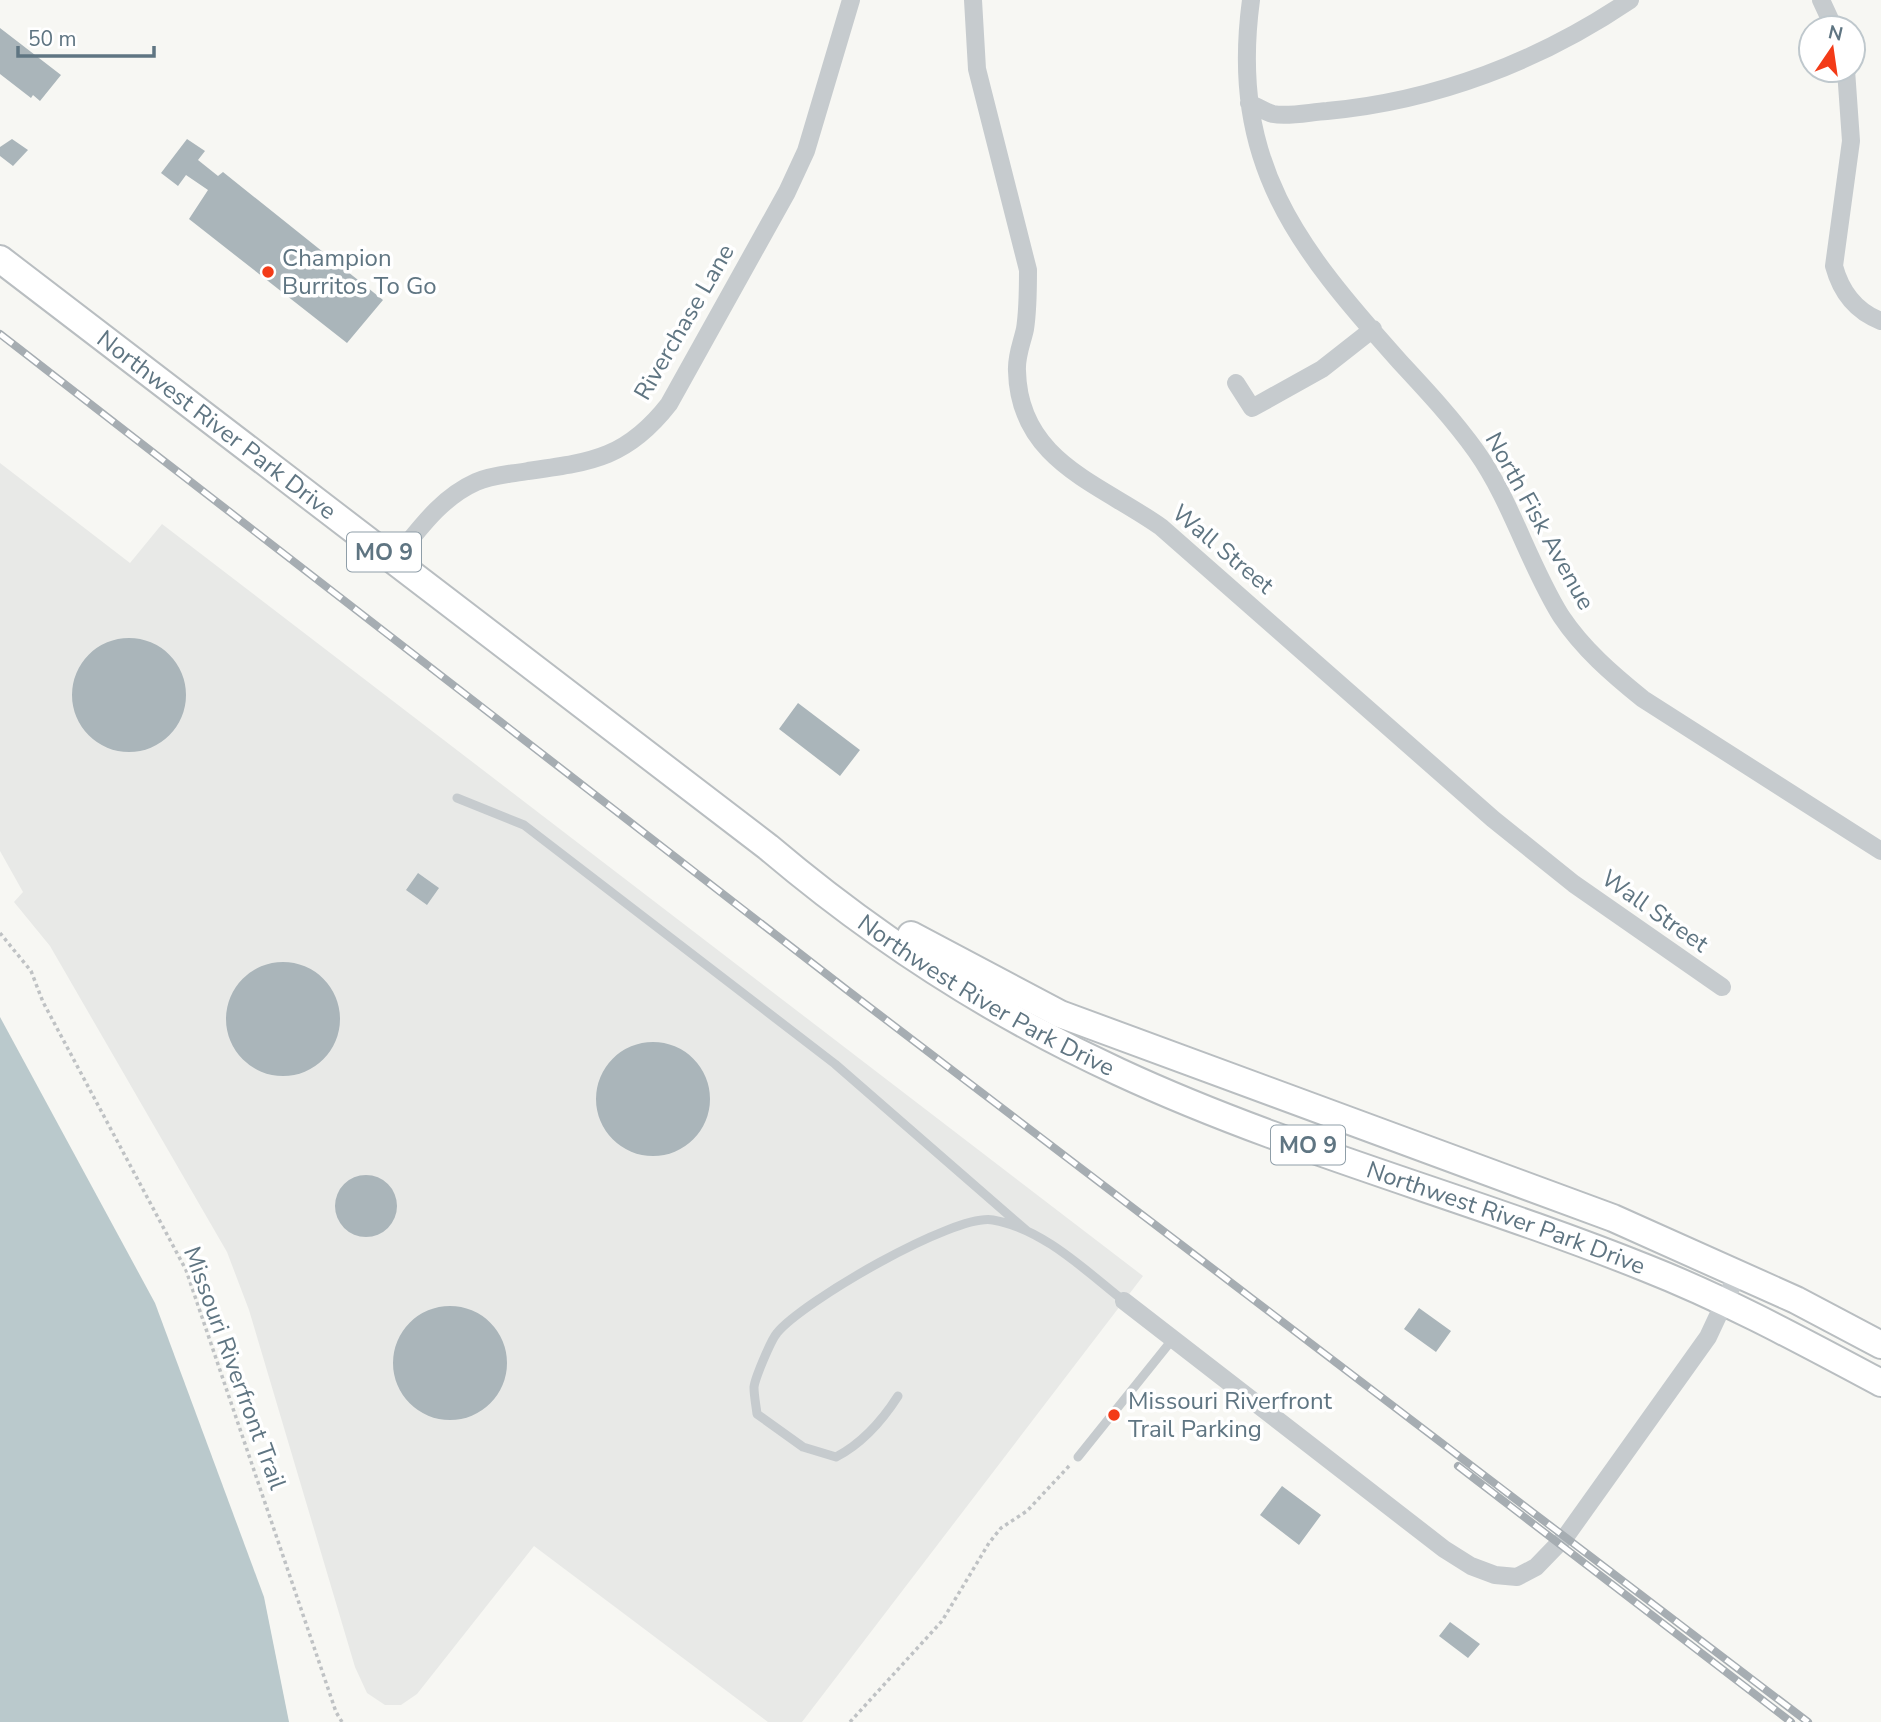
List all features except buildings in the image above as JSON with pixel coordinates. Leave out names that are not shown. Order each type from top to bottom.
[{"type":"main road","name":"Northwest River Park Drive","points":[[0,258],[768,846],[834,900],[936,971],[1012,1017],[1121,1074],[1196,1105],[1646,1268],[1725,1302],[1881,1383]]},
{"type":"main road","name":"Northwest River Park Drive","points":[[768,846],[927,944],[1059,1014],[1511,1178],[1613,1218],[1738,1273],[1881,1345]]},
{"type":"street","name":"Riverchase Lane","points":[[394,560],[434,512],[465,488],[488,478],[596,461],[634,442],[655,422],[669,404],[802,161],[821,108],[851,0]]},
{"type":"street","name":"Wall Street","points":[[973,0],[977,69],[1028,270],[1028,300],[1017,358],[1020,397],[1028,421],[1041,443],[1068,470],[1130,504],[1161,527],[1493,819],[1563,876],[1722,987]]},
{"type":"street","name":"North Fisk Avenue","points":[[1251,0],[1247,34],[1249,103],[1265,170],[1295,233],[1373,329],[1443,407],[1477,452],[1515,517],[1544,586],[1562,617],[1600,662],[1643,699],[1881,851]]},
{"type":"street","points":[[1249,103],[1273,114],[1296,113],[1387,102],[1431,92],[1518,62],[1599,21],[1630,0]]},
{"type":"street","points":[[1848,84],[1852,113],[1851,141],[1833,253],[1834,266],[1843,290],[1860,310],[1881,321]]},
{"type":"street","points":[[1236,383],[1252,408],[1322,369],[1373,329]]},
{"type":"street","points":[[1124,1301],[1444,1549],[1471,1566],[1495,1575],[1517,1577],[1536,1567],[1566,1536],[1708,1337],[1738,1273]]},
{"type":"lane","points":[[457,797],[524,825],[835,1064],[1027,1231],[1070,1259],[1124,1301]]},
{"type":"lane","points":[[898,1396],[886,1416],[862,1440],[836,1457],[803,1447],[757,1414],[754,1385],[777,1334],[817,1301],[870,1268],[919,1242],[990,1219],[1027,1231]]},
{"type":"lane","points":[[1078,1457],[1172,1340]]},
{"type":"path","name":"Missouri Riverfront Trail","points":[[0,933],[30,971],[43,1002],[186,1270],[336,1712],[342,1722]]},
{"type":"path","points":[[850,1722],[942,1621],[976,1562],[1001,1528],[1027,1511],[1078,1457]]},
{"type":"shaded area","points":[[0,463],[130,563],[162,524],[1143,1276],[802,1722],[768,1722],[534,1546],[417,1694],[401,1705],[385,1705],[367,1693],[355,1667],[249,1310],[227,1252],[50,946],[14,902],[23,892],[0,851]]},
{"type":"shaded area","points":[[0,1017],[155,1303],[264,1597],[289,1722],[0,1722]]},
{"type":"railway","points":[[0,334],[847,990],[1808,1722]]},
{"type":"railway","points":[[1458,1466],[1791,1722]]},
{"type":"place","name":"Champion Burritos To Go","points":[[268,272]]},
{"type":"place","name":"Missouri Riverfront Trail Parking","points":[[1114,1415]]}]
